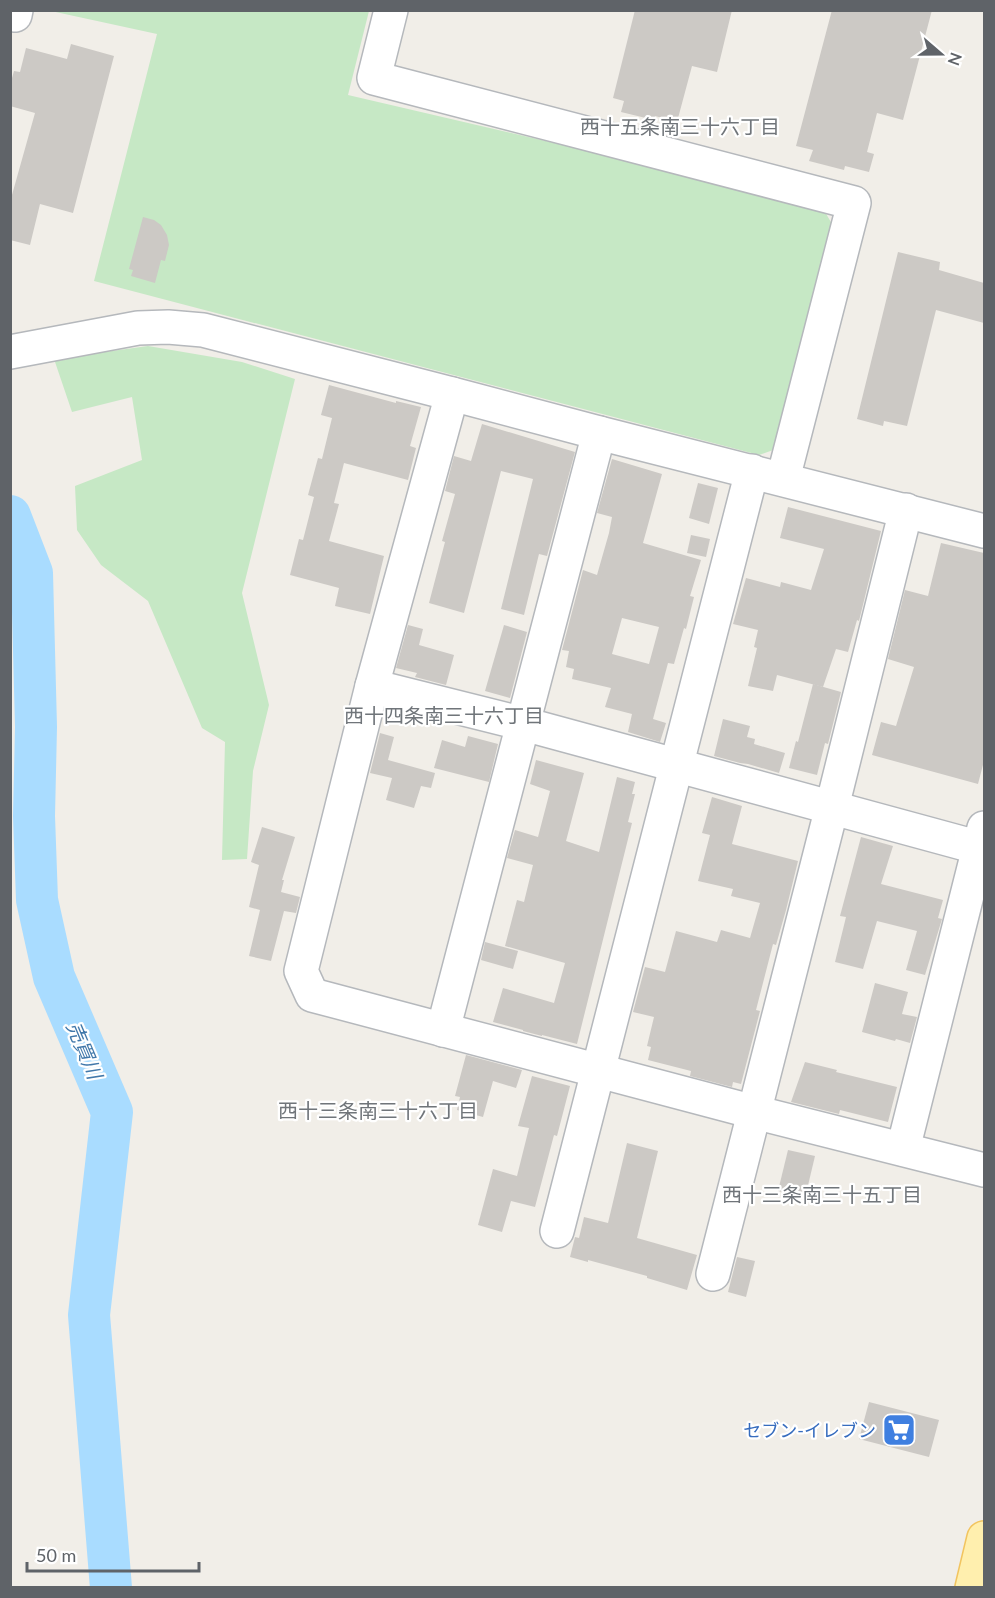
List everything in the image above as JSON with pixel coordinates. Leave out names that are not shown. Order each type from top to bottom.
[{"type":"main road","points":[[972,1587],[984,1538]]},
{"type":"street","points":[[391,10],[374,78],[854,203],[783,479]]},
{"type":"street","points":[[10,352],[138,328],[168,327],[203,330],[984,531]]},
{"type":"street","points":[[452,394],[372,686],[301,971],[312,995],[754,1112],[984,1170]]},
{"type":"street","points":[[443,1030],[599,433]]},
{"type":"street","points":[[557,1231],[752,471]]},
{"type":"street","points":[[712,1274],[906,510]]},
{"type":"street","points":[[372,686],[524,724],[832,807],[983,841],[903,1149]]},
{"type":"green space","points":[[51,11],[369,11],[348,95],[821,205],[832,224],[776,449],[759,455],[94,281],[157,34]]},
{"type":"green space","points":[[148,346],[242,362],[295,379],[242,593],[269,705],[253,771],[247,859],[222,860],[225,742],[202,728],[148,601],[101,565],[77,530],[75,486],[142,460],[132,397],[72,412],[54,359]]},
{"type":"building","points":[[635,10],[732,10],[717,72],[692,66],[677,122],[655,116],[654,120],[621,112],[624,101],[613,98]]},
{"type":"building","points":[[832,10],[932,10],[903,120],[877,113],[867,152],[874,154],[869,172],[845,166],[844,170],[809,161],[813,150],[796,146]]},
{"type":"building","points":[[71,44],[114,56],[73,213],[40,204],[30,245],[10,240],[10,202],[35,113],[10,106],[10,85],[14,71],[20,72],[26,48],[67,59]]},
{"type":"building","points":[[143,217],[161,225],[167,235],[169,245],[165,261],[161,260],[155,283],[131,276],[133,270],[129,269]]},
{"type":"building","points":[[898,252],[940,262],[939,270],[984,283],[984,323],[936,310],[907,426],[884,421],[883,426],[857,419]]},
{"type":"building","points":[[329,385],[396,403],[396,401],[421,407],[410,446],[416,448],[408,480],[344,463],[334,503],[339,504],[329,541],[384,556],[370,614],[335,606],[339,588],[290,575],[299,539],[303,540],[314,497],[308,495],[318,458],[322,459],[332,418],[321,415]]},
{"type":"building","points":[[482,424],[575,452],[547,556],[539,554],[524,615],[501,609],[533,479],[501,471],[464,613],[429,603],[455,494],[445,491],[454,456],[471,461]]},
{"type":"building","points":[[612,459],[662,474],[643,543],[701,560],[690,596],[694,597],[686,629],[684,628],[674,664],[668,663],[653,719],[666,723],[660,742],[628,732],[632,714],[605,707],[611,688],[572,679],[574,669],[566,667],[569,651],[562,650],[583,570],[597,575],[609,533],[612,517],[597,513]],"holes":[[[622,618],[659,627],[649,664],[612,654]]]},
{"type":"building","points":[[698,483],[718,488],[709,524],[689,518]]},
{"type":"building","points":[[788,507],[881,531],[859,621],[857,620],[848,652],[836,649],[823,687],[777,675],[773,691],[748,686],[757,648],[754,647],[758,630],[733,624],[746,578],[780,587],[781,582],[811,590],[824,549],[780,538]]},
{"type":"building","points":[[691,535],[710,539],[706,557],[687,553]]},
{"type":"building","points":[[941,543],[984,553],[984,761],[978,784],[872,755],[881,722],[896,726],[914,667],[888,659],[905,590],[928,596]]},
{"type":"building","points":[[408,625],[423,629],[419,645],[454,655],[446,685],[415,677],[417,673],[396,668]]},
{"type":"building","points":[[504,625],[527,632],[510,698],[485,691]]},
{"type":"building","points":[[813,684],[841,692],[828,744],[825,743],[817,775],[789,768]]},
{"type":"building","points":[[723,719],[750,726],[747,737],[755,739],[754,744],[785,753],[779,773],[714,756]]},
{"type":"building","points":[[380,733],[394,737],[388,760],[435,773],[431,788],[421,786],[414,808],[386,800],[392,778],[370,773]]},
{"type":"building","points":[[468,736],[498,744],[489,782],[434,768],[442,740],[465,747]]},
{"type":"building","points":[[536,760],[584,773],[566,841],[599,852],[617,777],[635,782],[632,794],[635,794],[628,822],[632,823],[577,1044],[493,1022],[503,988],[554,1003],[565,963],[505,946],[517,900],[524,902],[533,865],[507,858],[515,830],[538,837],[550,791],[530,784]]},
{"type":"building","points":[[712,797],[742,806],[732,844],[798,861],[756,1010],[760,1011],[741,1084],[733,1082],[732,1087],[690,1076],[691,1071],[648,1060],[651,1047],[647,1046],[654,1017],[633,1012],[645,967],[665,972],[676,931],[717,942],[721,930],[750,938],[760,903],[731,896],[733,889],[698,881],[710,835],[702,833]]},
{"type":"building","points":[[262,827],[295,837],[282,880],[284,880],[281,892],[300,897],[296,913],[284,911],[271,961],[249,956],[260,910],[249,907],[259,865],[251,862]]},
{"type":"building","points":[[861,837],[893,846],[881,884],[943,900],[938,918],[942,919],[925,975],[906,970],[917,931],[877,921],[863,969],[835,962],[846,917],[840,916]]},
{"type":"building","points":[[485,942],[518,951],[513,969],[481,960]]},
{"type":"building","points":[[875,983],[908,992],[902,1014],[917,1017],[910,1043],[862,1032]]},
{"type":"building","points":[[466,1055],[522,1070],[516,1088],[493,1081],[483,1117],[457,1110],[460,1097],[455,1096]]},
{"type":"building","points":[[805,1062],[897,1087],[888,1122],[840,1110],[839,1114],[791,1102]]},
{"type":"building","points":[[532,1076],[570,1086],[535,1207],[511,1201],[502,1232],[478,1225],[493,1169],[517,1176],[529,1128],[518,1126]]},
{"type":"building","points":[[627,1143],[658,1151],[637,1238],[697,1255],[687,1290],[647,1278],[647,1276],[570,1257],[575,1237],[579,1238],[584,1217],[608,1223]]},
{"type":"building","points":[[788,1150],[815,1156],[805,1198],[778,1191]]},
{"type":"building","points":[[737,1257],[755,1261],[746,1297],[728,1292]]},
{"type":"building","name":"セブン-イレブン","points":[[869,1402],[939,1420],[929,1457],[859,1439]]},
{"type":"waterway","name":"売買川","points":[[10,516],[32,573],[37,900],[54,977],[112,1112],[89,1315],[111,1588]]},
{"type":"place","name":"セブン-イレブン","points":[[899,1430]]},
{"type":"district","name":"西十五条南三十六丁目","points":[[680,126]]},
{"type":"district","name":"西十四条南三十六丁目","points":[[444,715]]},
{"type":"district","name":"西十三条南三十六丁目","points":[[378,1110]]},
{"type":"district","name":"西十三条南三十五丁目","points":[[822,1194]]}]
